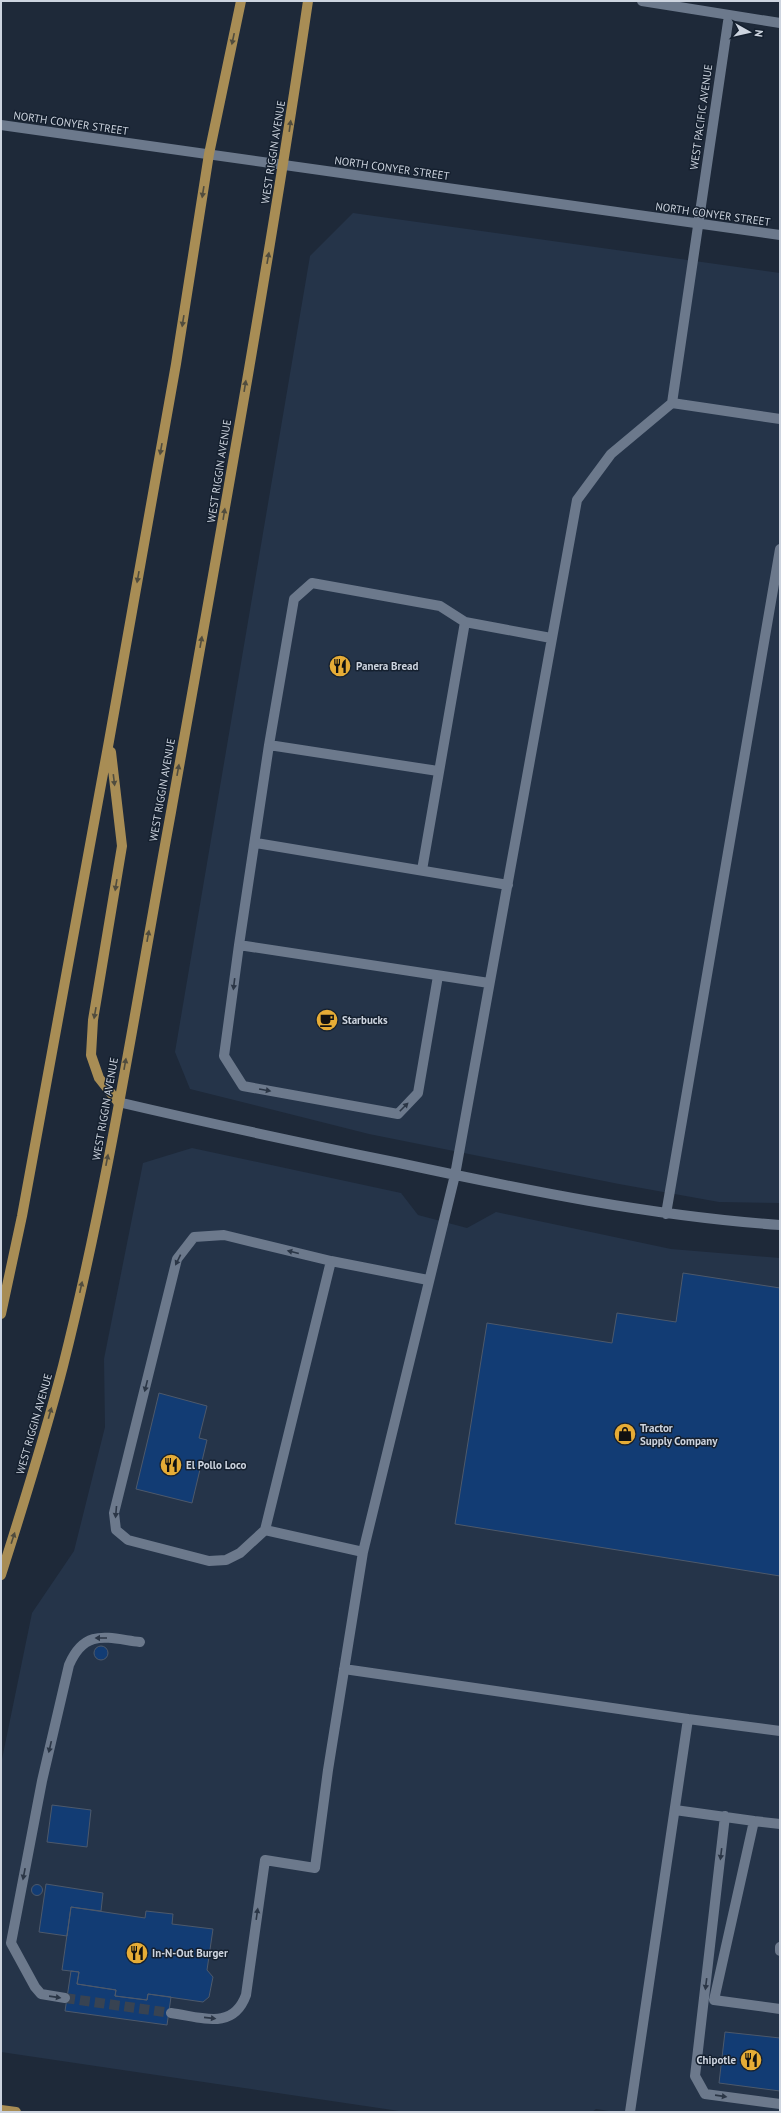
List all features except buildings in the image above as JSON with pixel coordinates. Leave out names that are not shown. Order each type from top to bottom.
[{"type":"main road","points":[[1,1314],[28,1187],[109,742],[176,364],[209,154],[241,1]]},
{"type":"main road","name":"WEST RIGGIN AVENUE","points":[[1,1575],[35,1468],[64,1364],[88,1255],[118,1102],[218,553],[284,164],[308,1]]},
{"type":"main road","points":[[109,742],[122,846],[93,1020],[91,1055],[98,1078],[118,1102]]},
{"type":"main road","points":[[1,2110],[16,2112]]},
{"type":"street","points":[[642,1],[780,23]]},
{"type":"street","name":"WEST PACIFIC AVENUE","points":[[672,403],[729,15]]},
{"type":"street","name":"NORTH CONYER STREET","points":[[1,125],[284,164],[780,236]]},
{"type":"street","points":[[171,2013],[226,2018],[236,2013],[242,2005],[246,1995],[264,1860],[315,1868],[344,1669],[363,1552],[428,1280],[455,1175],[577,500],[611,454],[672,403],[780,419]]},
{"type":"street","points":[[666,1214],[780,549]]},
{"type":"street","points":[[438,976],[418,1093],[398,1114],[244,1086],[224,1056],[269,745],[294,599],[312,583],[440,606],[465,622],[551,638]]},
{"type":"street","points":[[422,870],[465,622]]},
{"type":"street","points":[[269,745],[438,771]]},
{"type":"street","points":[[256,843],[508,885]]},
{"type":"street","points":[[239,945],[489,983]]},
{"type":"street","points":[[118,1102],[455,1175],[618,1206],[714,1220],[780,1225]]},
{"type":"street","points":[[331,1261],[264,1530],[240,1553],[226,1560],[209,1561],[128,1540],[116,1530],[114,1513],[177,1259],[194,1237],[224,1234],[331,1261],[428,1280]]},
{"type":"street","points":[[264,1530],[363,1552]]},
{"type":"street","points":[[65,1998],[41,1994],[35,1988],[11,1943],[42,1781],[69,1665],[74,1654],[81,1645],[98,1637],[140,1642]]},
{"type":"street","points":[[344,1669],[780,1731]]},
{"type":"street","points":[[630,2112],[688,1719]]},
{"type":"street","points":[[675,1810],[780,1824]]},
{"type":"street","points":[[725,1816],[695,2076],[705,2094],[780,2104]]},
{"type":"street","points":[[754,1821],[714,2000],[780,2009]]},
{"type":"shaded area","points":[[353,213],[780,273],[780,1203],[719,1202],[619,1184],[369,1134],[190,1089],[175,1052],[310,256]]},
{"type":"shaded area","points":[[192,1148],[401,1193],[418,1215],[467,1228],[496,1212],[671,1249],[780,1258],[780,2112],[615,2112],[596,2109],[592,2112],[406,2112],[1,2052],[1,1764],[32,1613],[74,1551],[105,1427],[104,1359],[143,1163]]},
{"type":"tunnel","points":[[65,1998],[171,2013]]},
{"type":"place","name":"Panera Bread","points":[[340,666]]},
{"type":"place","name":"Starbucks","points":[[327,1020]]},
{"type":"place","name":"Tractor Supply Company","points":[[625,1434]]},
{"type":"place","name":"El Pollo Loco","points":[[171,1465]]},
{"type":"place","name":"In-N-Out Burger","points":[[137,1953]]},
{"type":"place","name":"Chipotle","points":[[751,2060]]}]
